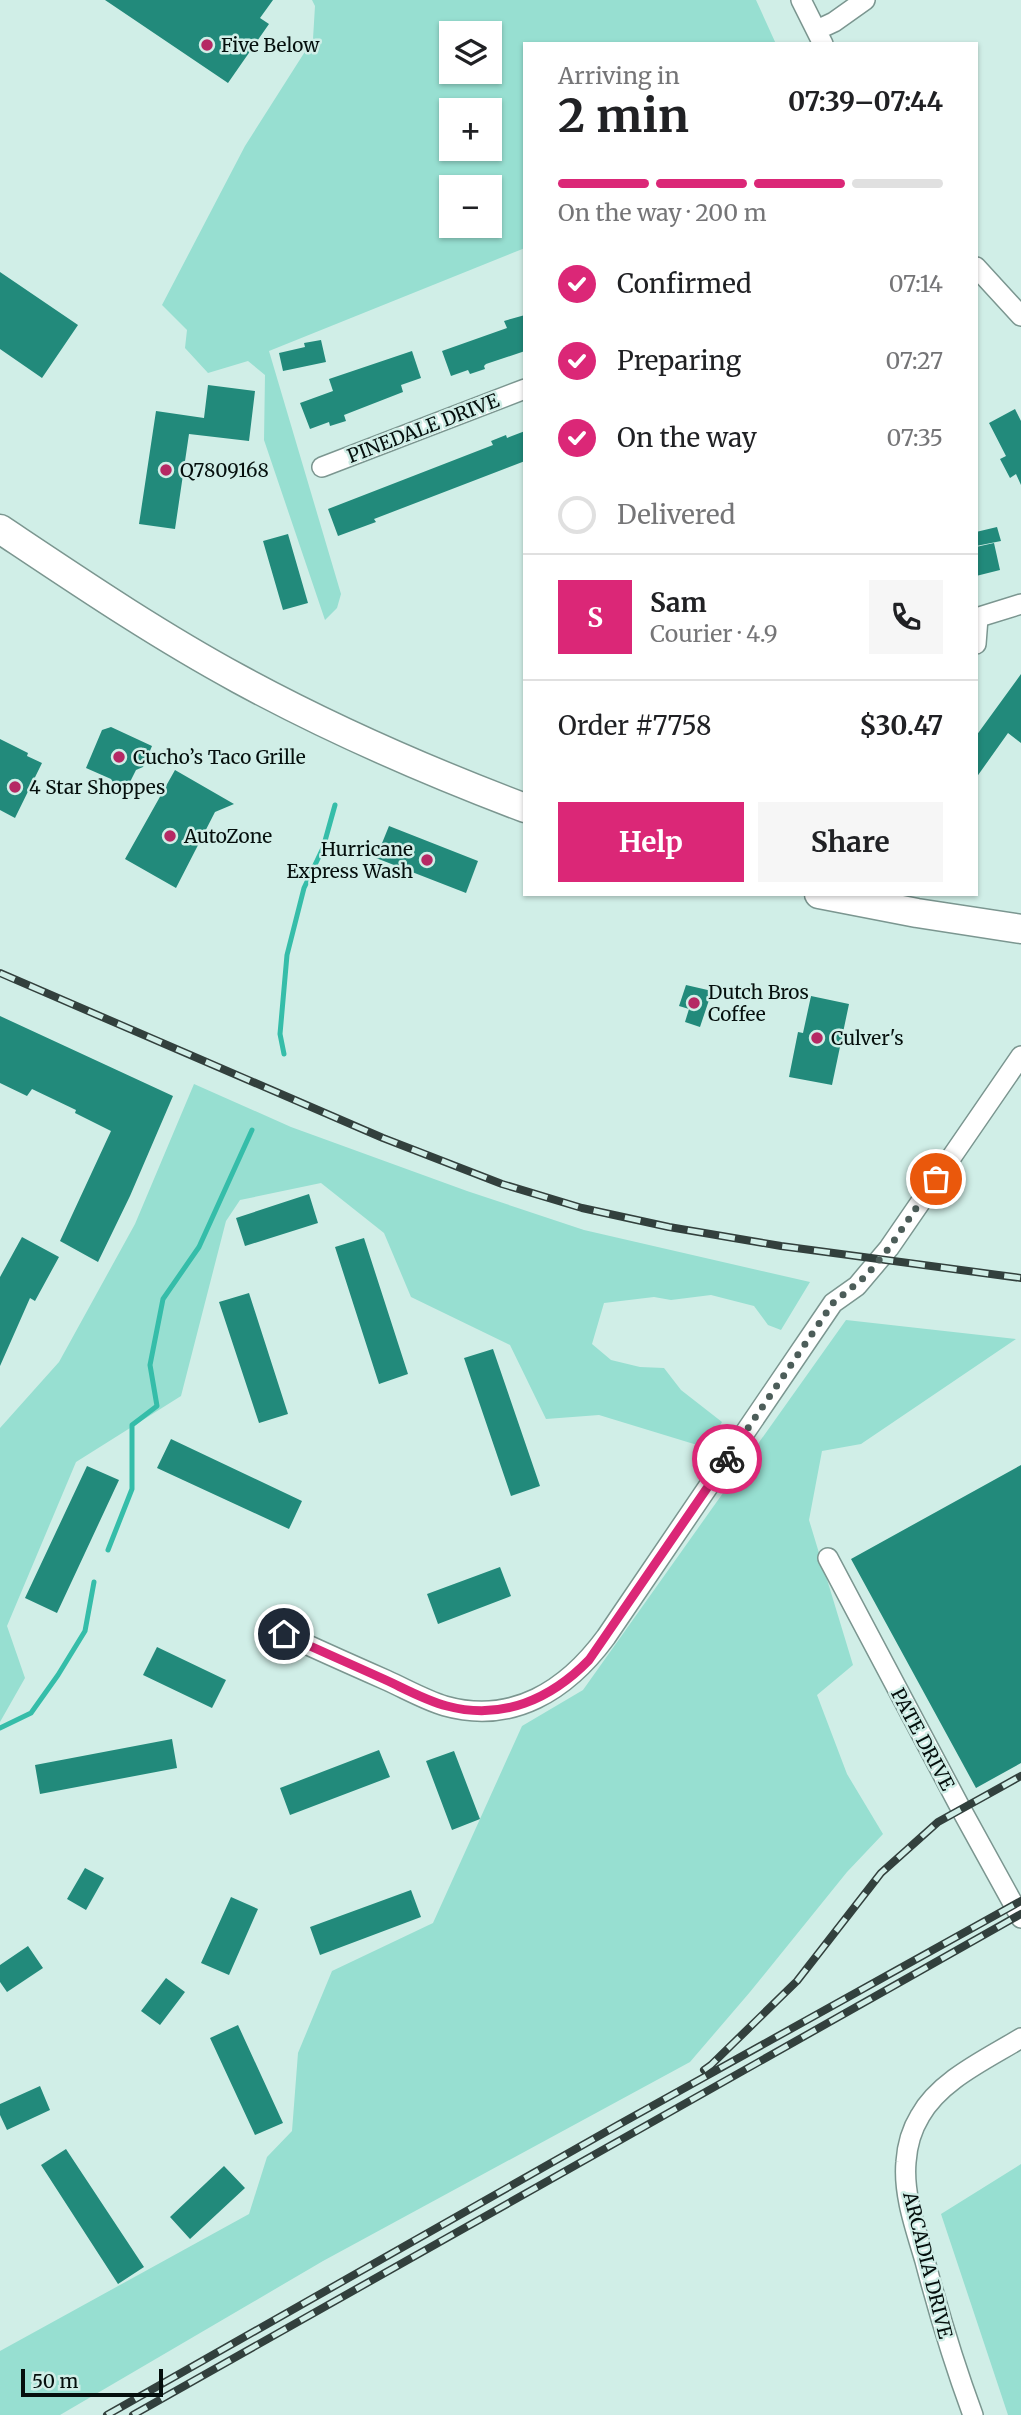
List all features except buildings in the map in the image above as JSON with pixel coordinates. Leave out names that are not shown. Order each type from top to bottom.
[{"type":"main road","points":[[0,529],[170,640],[239,679],[373,747],[523,807]]},
{"type":"main road","points":[[829,896],[1021,929]]},
{"type":"street","points":[[801,0],[820,37],[834,22],[864,0]]},
{"type":"street","points":[[978,269],[1021,316]]},
{"type":"street","name":"PINEDALE DRIVE","points":[[322,467],[523,390]]},
{"type":"street","points":[[978,618],[1021,604]]},
{"type":"street","points":[[284,1634],[433,1702],[464,1709],[497,1710],[523,1705],[548,1694],[573,1677],[606,1637],[833,1303],[857,1286],[889,1248],[1021,1056]]},
{"type":"street","name":"PATE DRIVE","points":[[828,1558],[1021,1917]]},
{"type":"street","name":"ARCADIA DRIVE","points":[[973,2415],[952,2360],[915,2226],[907,2187],[906,2162],[919,2116],[932,2099],[952,2082],[1021,2038]]},
{"type":"green space","points":[[312,0],[756,0],[775,42],[523,42],[523,249],[269,351],[341,594],[337,608],[325,620],[264,440],[265,375],[248,361],[208,373],[185,348],[187,330],[162,305],[245,146],[313,39],[315,6]]},
{"type":"green space","points":[[194,1084],[291,1127],[584,1230],[810,1282],[781,1330],[768,1325],[754,1306],[711,1295],[671,1300],[654,1297],[604,1303],[592,1344],[611,1360],[640,1367],[664,1368],[681,1390],[722,1422],[707,1448],[599,1415],[546,1419],[510,1345],[411,1297],[384,1233],[321,1183],[240,1200],[226,1221],[181,1396],[76,1462],[7,1626],[25,1678],[0,1722],[0,1428],[59,1362],[135,1224]]},
{"type":"green space","points":[[846,1320],[1016,1339],[861,1444],[822,1451],[809,1520],[853,1665],[817,1695],[847,1774],[883,1834],[847,1872],[690,2062],[323,2261],[60,2415],[0,2415],[0,2351],[249,2214],[267,2157],[292,2131],[298,2053],[332,1971],[433,1923],[522,1726],[583,1690]]},
{"type":"green space","points":[[1021,2164],[1021,2415],[1008,2415],[941,2214]]},
{"type":"waterway","points":[[284,1054],[280,1034],[287,955],[304,888],[323,848],[335,805]]},
{"type":"waterway","points":[[108,1550],[132,1489],[132,1425],[157,1406],[150,1365],[163,1299],[199,1247],[252,1130]]},
{"type":"waterway","points":[[0,1728],[31,1713],[58,1675],[85,1631],[94,1582]]},
{"type":"railway","points":[[0,973],[383,1138],[502,1184],[582,1208],[669,1227],[781,1246],[1021,1278]]},
{"type":"railway","points":[[704,2070],[797,1981],[881,1873],[938,1822],[1021,1776]]},
{"type":"railway","points":[[107,2415],[618,2125],[1021,1901]]},
{"type":"railway","points":[[133,2415],[1021,1914]]},
{"type":"way so far","points":[[727,1459],[833,1303],[866,1276],[889,1248],[936,1179]]},
{"type":"place","name":"Five Below","points":[[207,45]]},
{"type":"place","name":"Q7809168","points":[[166,470]]},
{"type":"place","name":"Cucho’s Taco Grille","points":[[119,757]]},
{"type":"place","name":"4 Star Shoppes","points":[[15,787]]},
{"type":"place","name":"AutoZone","points":[[170,836]]},
{"type":"place","name":"Hurricane Express Wash","points":[[427,860]]},
{"type":"place","name":"Dutch Bros Coffee","points":[[694,1003]]},
{"type":"place","name":"Culver's","points":[[817,1038]]},
{"type":"route","points":[[284,1634],[433,1702],[480,1711],[523,1705],[548,1694],[573,1677],[589,1660],[727,1459]]}]
